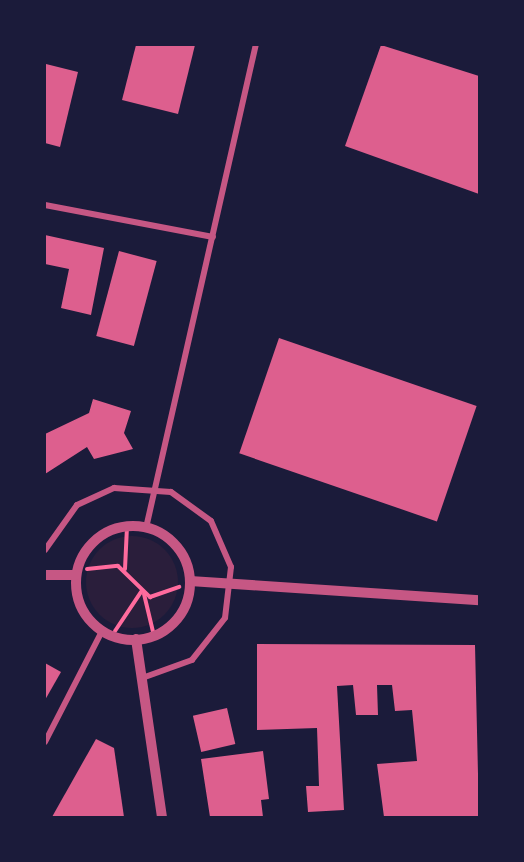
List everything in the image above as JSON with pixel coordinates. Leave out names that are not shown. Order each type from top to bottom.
[{"type":"street","points":[[146,528],[256,45]]},
{"type":"street","points":[[45,206],[213,237]]},
{"type":"street","points":[[45,550],[62,519],[95,494],[155,487],[186,499],[211,521],[227,550],[232,583],[225,618],[206,648],[177,669],[142,678]]},
{"type":"street","points":[[127,526],[146,528],[177,547],[190,581],[180,614],[153,636],[136,639],[107,633],[81,607],[76,575],[93,542],[127,526]]},
{"type":"street","points":[[45,575],[76,575]]},
{"type":"street","points":[[190,581],[479,600]]},
{"type":"street","points":[[45,742],[107,633]]},
{"type":"street","points":[[136,639],[162,817]]},
{"type":"path","points":[[125,570],[127,526]]},
{"type":"path","points":[[76,575],[103,564],[125,570],[142,593],[153,636]]},
{"type":"path","points":[[142,593],[158,597],[190,581]]},
{"type":"path","points":[[107,633],[142,593]]},
{"type":"shaded area","points":[[132,536],[149,540],[164,550],[174,565],[178,582],[174,599],[164,614],[149,624],[132,628],[115,624],[100,614],[90,599],[86,582],[90,565],[100,550],[115,540]]},
{"type":"building","points":[[136,45],[195,45],[178,114],[122,100]]},
{"type":"building","points":[[381,45],[479,76],[479,194],[345,146]]},
{"type":"building","points":[[46,64],[78,72],[60,147],[45,143]]},
{"type":"building","points":[[45,235],[104,248],[91,315],[61,308],[69,269],[45,264]]},
{"type":"building","points":[[119,251],[157,261],[134,346],[96,336]]},
{"type":"building","points":[[279,338],[477,406],[437,521],[239,453]]},
{"type":"building","points":[[93,399],[131,411],[124,433],[133,449],[94,459],[87,447],[45,474],[45,434],[89,413]]},
{"type":"building","points":[[257,644],[475,645],[479,817],[384,817],[377,764],[417,761],[412,710],[395,711],[392,685],[377,685],[378,715],[356,715],[353,685],[337,686],[344,810],[308,812],[306,786],[319,786],[317,728],[257,730]]},
{"type":"building","points":[[45,663],[61,672],[45,700]]},
{"type":"building","points":[[227,708],[235,744],[201,752],[193,716]]},
{"type":"building","points":[[96,739],[114,748],[124,817],[52,817]]},
{"type":"building","points":[[263,751],[269,799],[261,800],[263,817],[210,817],[201,759]]}]
